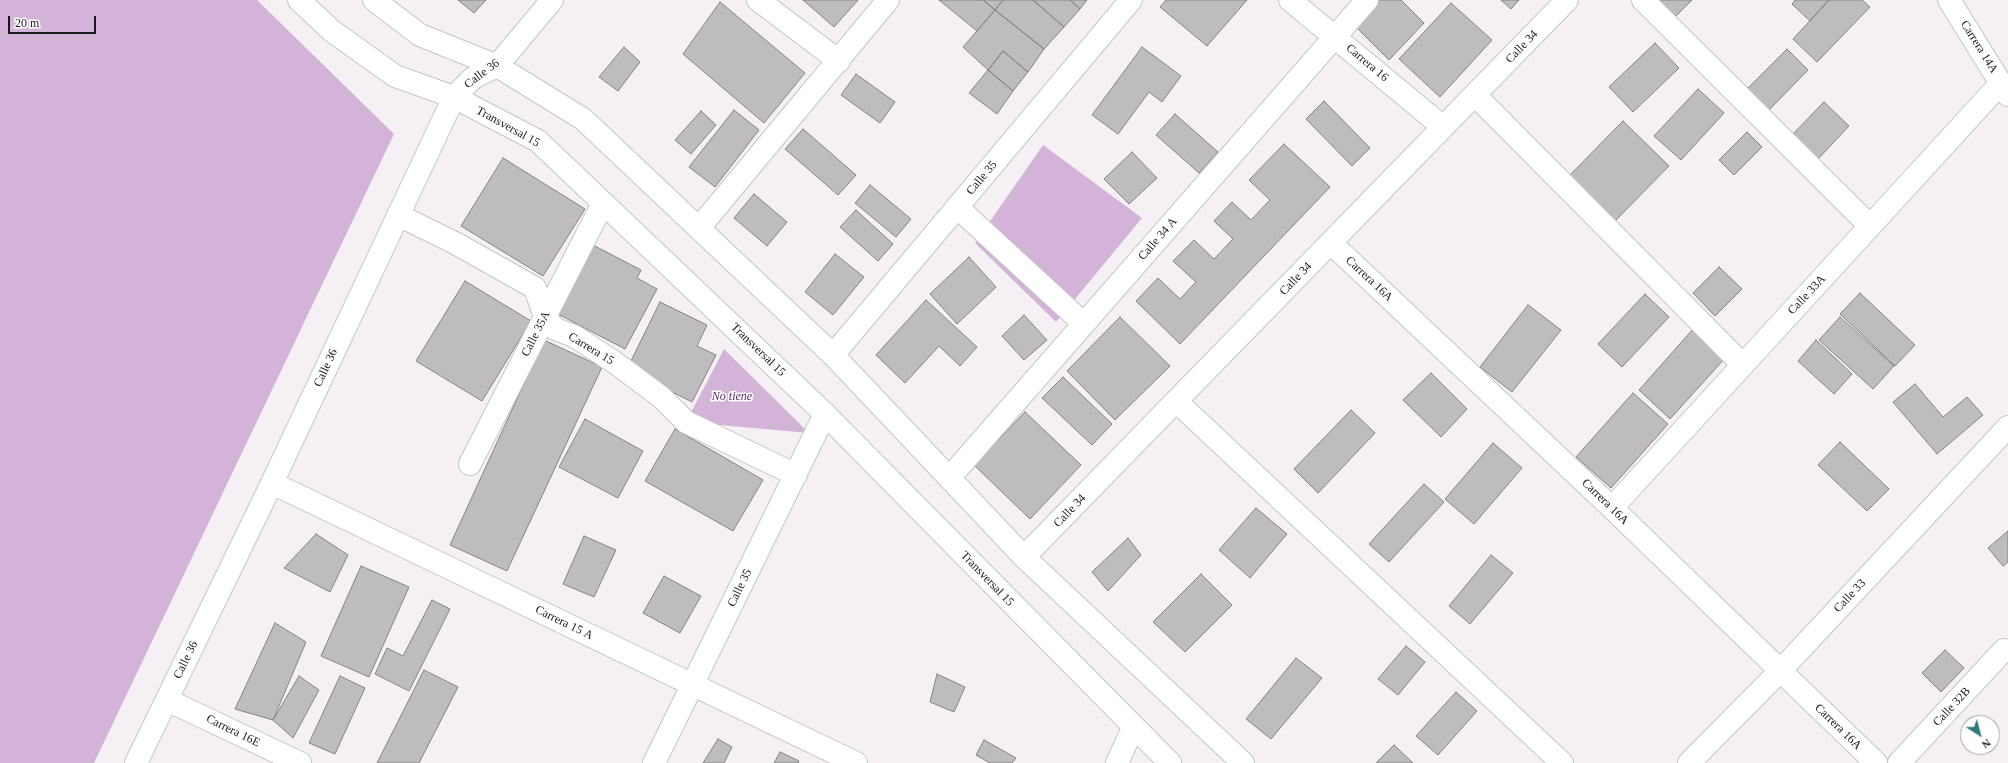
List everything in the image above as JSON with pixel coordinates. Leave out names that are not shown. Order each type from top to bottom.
[{"type":"street","name":"Transversal 15","points":[[299,0],[332,31],[395,76],[454,97],[538,141],[825,414],[1133,728],[1170,763]]},
{"type":"street","points":[[374,0],[420,35],[497,66],[583,119],[833,355],[1024,557],[1243,763]]},
{"type":"street","name":"Calle 36","points":[[136,763],[272,483],[454,97],[473,78],[497,66],[552,0]]},
{"type":"street","points":[[758,0],[839,61]]},
{"type":"street","points":[[699,228],[839,61],[888,0]]},
{"type":"street","name":"Calle 35","points":[[833,355],[1131,0]]},
{"type":"street","name":"Carrera 16","points":[[1290,0],[1443,127]]},
{"type":"street","name":"Calle 34 A","points":[[950,477],[1367,0]]},
{"type":"street","name":"Calle 34","points":[[1024,557],[1567,0]]},
{"type":"street","points":[[1643,0],[1870,226]]},
{"type":"street","name":"Carrera 14A","points":[[1950,0],[2005,89]]},
{"type":"street","name":"Calle 33A","points":[[1612,508],[1870,226],[2005,89]]},
{"type":"street","points":[[1475,94],[1743,365]]},
{"type":"street","name":"Calle 35A","points":[[470,464],[603,203]]},
{"type":"street","points":[[957,207],[1084,324]]},
{"type":"street","name":"Carrera 15","points":[[398,215],[455,243],[535,288],[545,317],[555,329],[574,336],[633,376],[673,407],[686,422],[796,475]]},
{"type":"street","name":"Carrera 16A","points":[[1331,243],[1612,508],[1876,763]]},
{"type":"street","points":[[1176,401],[1562,763]]},
{"type":"street","name":"Calle 35","points":[[654,763],[825,414]]},
{"type":"street","name":"Calle 33","points":[[1689,763],[1780,671],[2008,427]]},
{"type":"street","name":"Carrera 15 A","points":[[272,483],[856,763]]},
{"type":"street","name":"Calle 32B","points":[[1899,763],[2004,650]]},
{"type":"street","name":"Carrera 16E","points":[[167,700],[300,763]]},
{"type":"street","points":[[1117,763],[1133,728]]},
{"type":"green space","points":[[0,0],[257,0],[394,134],[94,763],[0,763]]},
{"type":"green space","points":[[1043,145],[1142,218],[1056,322],[975,243]]},
{"type":"green space","name":"No tiene","points":[[724,349],[809,433],[686,422]]},
{"type":"building","points":[[458,0],[486,0],[474,13]]},
{"type":"building","points":[[803,0],[858,0],[834,27]]},
{"type":"building","points":[[939,0],[983,0],[995,10],[977,31]]},
{"type":"building","points":[[983,0],[1003,0],[995,10]]},
{"type":"building","points":[[1003,0],[1033,0],[1064,27],[1044,49],[995,10]]},
{"type":"building","points":[[1033,0],[1070,0],[1080,9],[1064,27]]},
{"type":"building","points":[[1070,0],[1087,0],[1080,9]]},
{"type":"building","points":[[1166,0],[1247,0],[1207,46],[1160,7]]},
{"type":"building","points":[[1372,0],[1401,0],[1424,23],[1389,60],[1351,22]]},
{"type":"building","points":[[1501,0],[1519,0],[1511,9]]},
{"type":"building","points":[[1648,0],[1692,0],[1670,22]]},
{"type":"building","points":[[1795,0],[1829,0],[1810,21],[1792,4]]},
{"type":"building","points":[[1829,0],[1862,0],[1870,7],[1817,62],[1793,39]]},
{"type":"building","points":[[720,2],[805,73],[764,123],[683,54]]},
{"type":"building","points":[[1451,3],[1492,40],[1440,97],[1399,59]]},
{"type":"building","points":[[995,10],[1044,49],[1028,72],[1003,51],[988,70],[963,47]]},
{"type":"building","points":[[1655,43],[1679,68],[1633,112],[1609,87]]},
{"type":"building","points":[[624,47],[640,62],[618,91],[599,77]]},
{"type":"building","points":[[1142,47],[1181,76],[1162,102],[1149,92],[1118,134],[1092,115]]},
{"type":"building","points":[[1787,49],[1808,70],[1769,110],[1747,89]]},
{"type":"building","points":[[1003,51],[1028,72],[1013,91],[988,70]]},
{"type":"building","points":[[988,70],[1013,91],[997,114],[969,93]]},
{"type":"building","points":[[856,74],[895,102],[880,123],[841,95]]},
{"type":"building","points":[[1698,89],[1724,113],[1681,160],[1654,136]]},
{"type":"building","points":[[1324,101],[1370,148],[1352,166],[1306,119]]},
{"type":"building","points":[[1824,102],[1849,126],[1818,159],[1792,135]]},
{"type":"building","points":[[734,110],[759,130],[715,187],[689,167]]},
{"type":"building","points":[[701,111],[716,125],[691,154],[675,140]]},
{"type":"building","points":[[1175,114],[1218,152],[1199,173],[1156,135]]},
{"type":"building","points":[[1623,121],[1669,166],[1614,222],[1568,177]]},
{"type":"building","points":[[803,129],[856,175],[838,195],[785,149]]},
{"type":"building","points":[[1747,132],[1762,147],[1734,175],[1719,160]]},
{"type":"building","points":[[1284,144],[1330,187],[1180,344],[1136,301],[1158,278],[1180,299],[1196,282],[1173,261],[1194,240],[1214,259],[1233,239],[1214,221],[1232,202],[1251,220],[1270,200],[1249,180]]},
{"type":"building","points":[[1132,152],[1157,178],[1129,204],[1104,179]]},
{"type":"building","points":[[503,158],[585,209],[543,276],[461,226]]},
{"type":"building","points":[[870,185],[911,219],[896,237],[855,203]]},
{"type":"building","points":[[754,194],[787,222],[767,246],[734,218]]},
{"type":"building","points":[[856,210],[893,244],[878,261],[840,227]]},
{"type":"building","points":[[591,244],[641,270],[637,278],[657,289],[625,349],[554,312]]},
{"type":"building","points":[[835,254],[864,277],[833,315],[805,292]]},
{"type":"building","points":[[969,257],[996,287],[957,324],[930,294]]},
{"type":"building","points":[[1719,267],[1742,289],[1715,316],[1693,293]]},
{"type":"building","points":[[465,281],[531,321],[482,401],[416,361]]},
{"type":"building","points":[[1860,293],[1915,345],[1895,366],[1840,314]]},
{"type":"building","points":[[1645,294],[1669,317],[1622,367],[1598,344]]},
{"type":"building","points":[[926,300],[977,347],[960,366],[939,346],[905,383],[876,355]]},
{"type":"building","points":[[660,302],[707,325],[697,346],[716,355],[692,402],[627,369]]},
{"type":"building","points":[[1528,305],[1561,330],[1512,392],[1480,367]]},
{"type":"building","points":[[1024,315],[1047,340],[1024,360],[1002,336]]},
{"type":"building","points":[[1120,317],[1170,366],[1115,420],[1067,371]]},
{"type":"building","points":[[1840,317],[1894,366],[1873,389],[1819,340]]},
{"type":"building","points":[[1694,328],[1726,357],[1670,419],[1639,390]]},
{"type":"building","points":[[544,340],[602,367],[507,571],[450,545]]},
{"type":"building","points":[[1816,340],[1852,374],[1834,394],[1798,361]]},
{"type":"building","points":[[1431,373],[1467,409],[1441,437],[1403,400]]},
{"type":"building","points":[[1063,377],[1112,424],[1092,445],[1042,398]]},
{"type":"building","points":[[1915,384],[1943,417],[1967,397],[1983,415],[1937,454],[1893,402]]},
{"type":"building","points":[[1633,393],[1668,424],[1611,488],[1576,457]]},
{"type":"building","points":[[1351,410],[1375,433],[1318,493],[1294,469]]},
{"type":"building","points":[[1025,412],[1081,465],[1030,519],[974,465]]},
{"type":"building","points":[[585,419],[643,451],[618,498],[559,467]]},
{"type":"building","points":[[675,429],[763,480],[733,531],[645,481]]},
{"type":"building","points":[[1840,442],[1889,489],[1867,511],[1818,465]]},
{"type":"building","points":[[1493,443],[1522,468],[1474,524],[1445,499]]},
{"type":"building","points":[[1424,484],[1444,502],[1389,562],[1369,544]]},
{"type":"building","points":[[1256,508],[1287,534],[1250,578],[1219,550]]},
{"type":"building","points":[[2008,531],[2008,562],[2003,566],[1988,548]]},
{"type":"building","points":[[316,534],[348,555],[330,592],[284,568]]},
{"type":"building","points":[[584,536],[616,550],[594,597],[563,584]]},
{"type":"building","points":[[1128,538],[1141,555],[1108,591],[1092,572]]},
{"type":"building","points":[[1491,555],[1513,573],[1470,624],[1449,606]]},
{"type":"building","points":[[361,566],[409,587],[369,677],[321,656]]},
{"type":"building","points":[[1201,574],[1232,605],[1185,652],[1153,622]]},
{"type":"building","points":[[664,576],[701,596],[680,633],[643,613]]},
{"type":"building","points":[[432,600],[450,609],[409,691],[375,674],[387,648],[403,656]]},
{"type":"building","points":[[275,623],[306,642],[273,720],[235,709]]},
{"type":"building","points":[[1406,646],[1425,662],[1398,695],[1378,679]]},
{"type":"building","points":[[1945,650],[1964,668],[1941,692],[1922,673]]},
{"type":"building","points":[[1296,658],[1322,678],[1271,739],[1246,719]]},
{"type":"building","points":[[424,670],[458,687],[419,763],[377,763]]},
{"type":"building","points":[[937,674],[965,687],[954,712],[930,702]]},
{"type":"building","points":[[299,676],[319,690],[293,738],[273,720]]},
{"type":"building","points":[[340,676],[365,688],[335,754],[309,743]]},
{"type":"building","points":[[1456,692],[1477,711],[1438,755],[1416,736]]},
{"type":"building","points":[[718,739],[732,747],[724,763],[703,763]]},
{"type":"building","points":[[984,740],[1016,758],[1012,763],[990,763],[976,755]]},
{"type":"building","points":[[1394,745],[1413,763],[1376,763]]},
{"type":"building","points":[[780,752],[799,761],[798,763],[774,763]]}]
